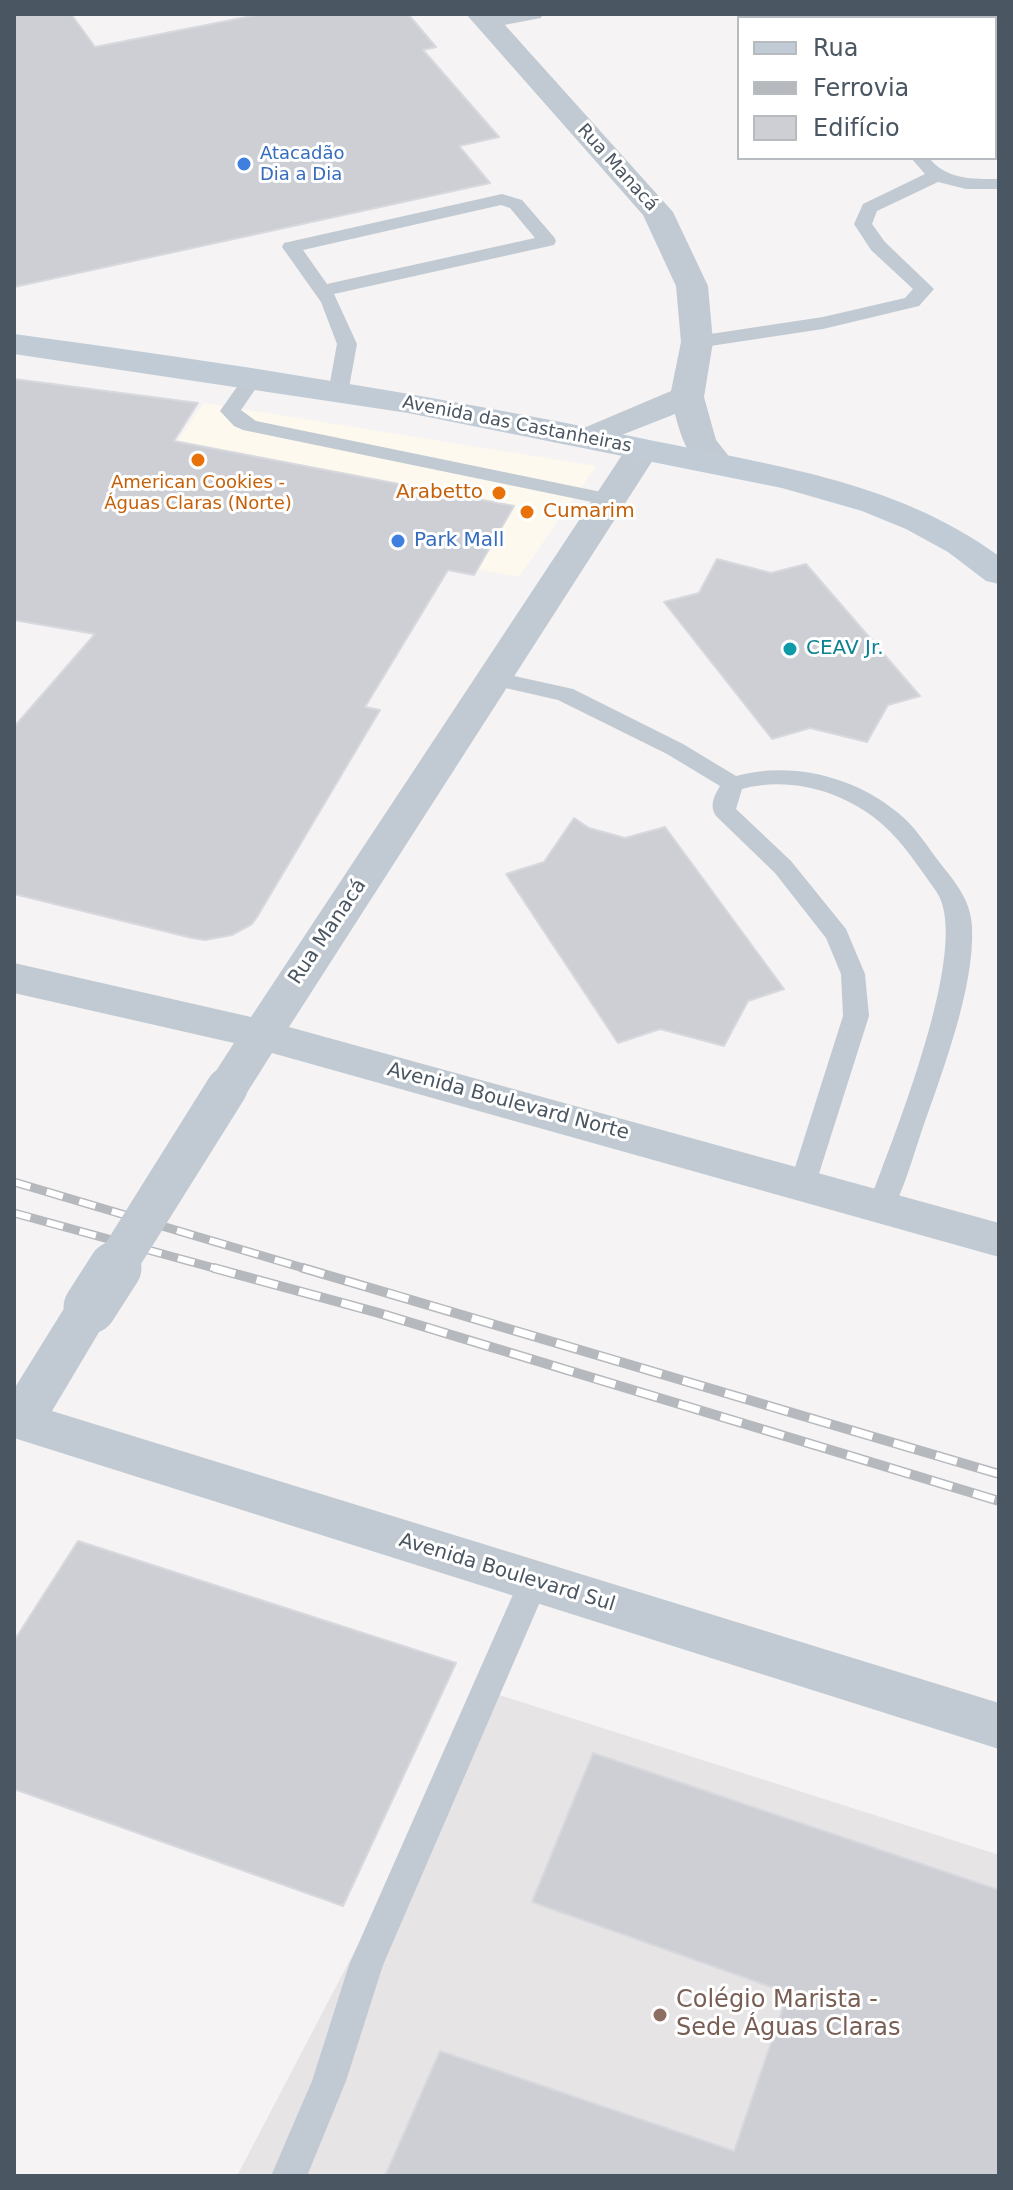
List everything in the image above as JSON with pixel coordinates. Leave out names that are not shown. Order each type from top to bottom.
[{"type":"main road","name":"Avenida das Castanheiras","points":[[14,344],[253,378],[591,437],[812,483],[877,504],[941,534],[999,573]]},
{"type":"street","name":"Rua Manacá","points":[[484,18],[657,212],[692,286],[697,342],[687,397],[699,442],[718,464]]},
{"type":"street","points":[[591,437],[687,397]]},
{"type":"street","name":"Rua Manacá","points":[[17,1420],[260,1034],[496,679],[643,449]]},
{"type":"street","name":"Avenida Boulevard Norte","points":[[14,978],[260,1034],[999,1240]]},
{"type":"street","name":"Avenida Boulevard Sul","points":[[17,1420],[999,1726]]},
{"type":"lane","points":[[484,18],[535,14]]},
{"type":"lane","points":[[922,160],[936,176],[962,184],[999,184]]},
{"type":"lane","points":[[697,342],[823,323],[912,302],[924,289],[878,246],[863,224],[869,208],[936,176]]},
{"type":"lane","points":[[323,291],[547,241],[516,204],[502,199],[291,247],[323,291],[340,322],[347,344],[338,393]]},
{"type":"lane","points":[[253,378],[230,411],[250,426],[611,500]]},
{"type":"lane","points":[[496,679],[565,694],[675,749],[733,784]]},
{"type":"lane","points":[[803,1183],[856,1016],[853,974],[837,935],[792,878],[724,811],[725,798],[733,784],[758,775],[780,775],[841,788],[891,819],[956,901],[961,930],[952,993],[881,1206]]},
{"type":"lane","points":[[289,2176],[329,2081],[366,1965],[534,1581]]},
{"type":"shaded area","points":[[204,403],[596,466],[519,577],[133,506]]},
{"type":"shaded area","name":"Colégio Marista - Sede Águas Claras","points":[[490,1692],[999,1855],[999,2176],[237,2176]]},
{"type":"building","name":"Atacadão Dia a Dia","points":[[14,14],[71,14],[95,47],[262,14],[408,14],[436,47],[423,50],[499,137],[459,146],[490,183],[14,287]]},
{"type":"building","points":[[14,379],[198,403],[174,441],[514,506],[474,575],[448,570],[365,707],[380,710],[257,917],[252,924],[232,935],[205,940],[192,938],[14,894],[14,727],[95,634],[14,620]]},
{"type":"building","name":"CEAV Jr.","points":[[717,559],[771,573],[806,564],[920,696],[888,705],[867,742],[810,728],[772,739],[664,602],[699,593]]},
{"type":"building","points":[[574,818],[589,828],[625,838],[665,827],[784,989],[748,1001],[724,1046],[660,1029],[618,1043],[506,874],[544,862]]},
{"type":"building","points":[[78,1541],[456,1663],[343,1906],[14,1789],[14,1641]]},
{"type":"building","points":[[593,1753],[999,1890],[999,2176],[385,2176],[440,2051],[734,2151],[788,1993],[532,1902]]},
{"type":"railway","points":[[14,1182],[310,1270]]},
{"type":"railway","points":[[14,1213],[221,1270]]},
{"type":"railway","points":[[214,1268],[379,1313],[999,1501]]},
{"type":"railway","points":[[303,1268],[999,1474]]},
{"type":"place","name":"Atacadão Dia a Dia","points":[[244,164]]},
{"type":"place","name":"American Cookies - Águas Claras (Norte)","points":[[198,460]]},
{"type":"place","name":"Arabetto","points":[[499,493]]},
{"type":"place","name":"Cumarim","points":[[527,512]]},
{"type":"place","name":"Park Mall","points":[[398,541]]},
{"type":"place","name":"CEAV Jr.","points":[[790,649]]},
{"type":"place","name":"Colégio Marista - Sede Águas Claras","points":[[660,2015]]}]
